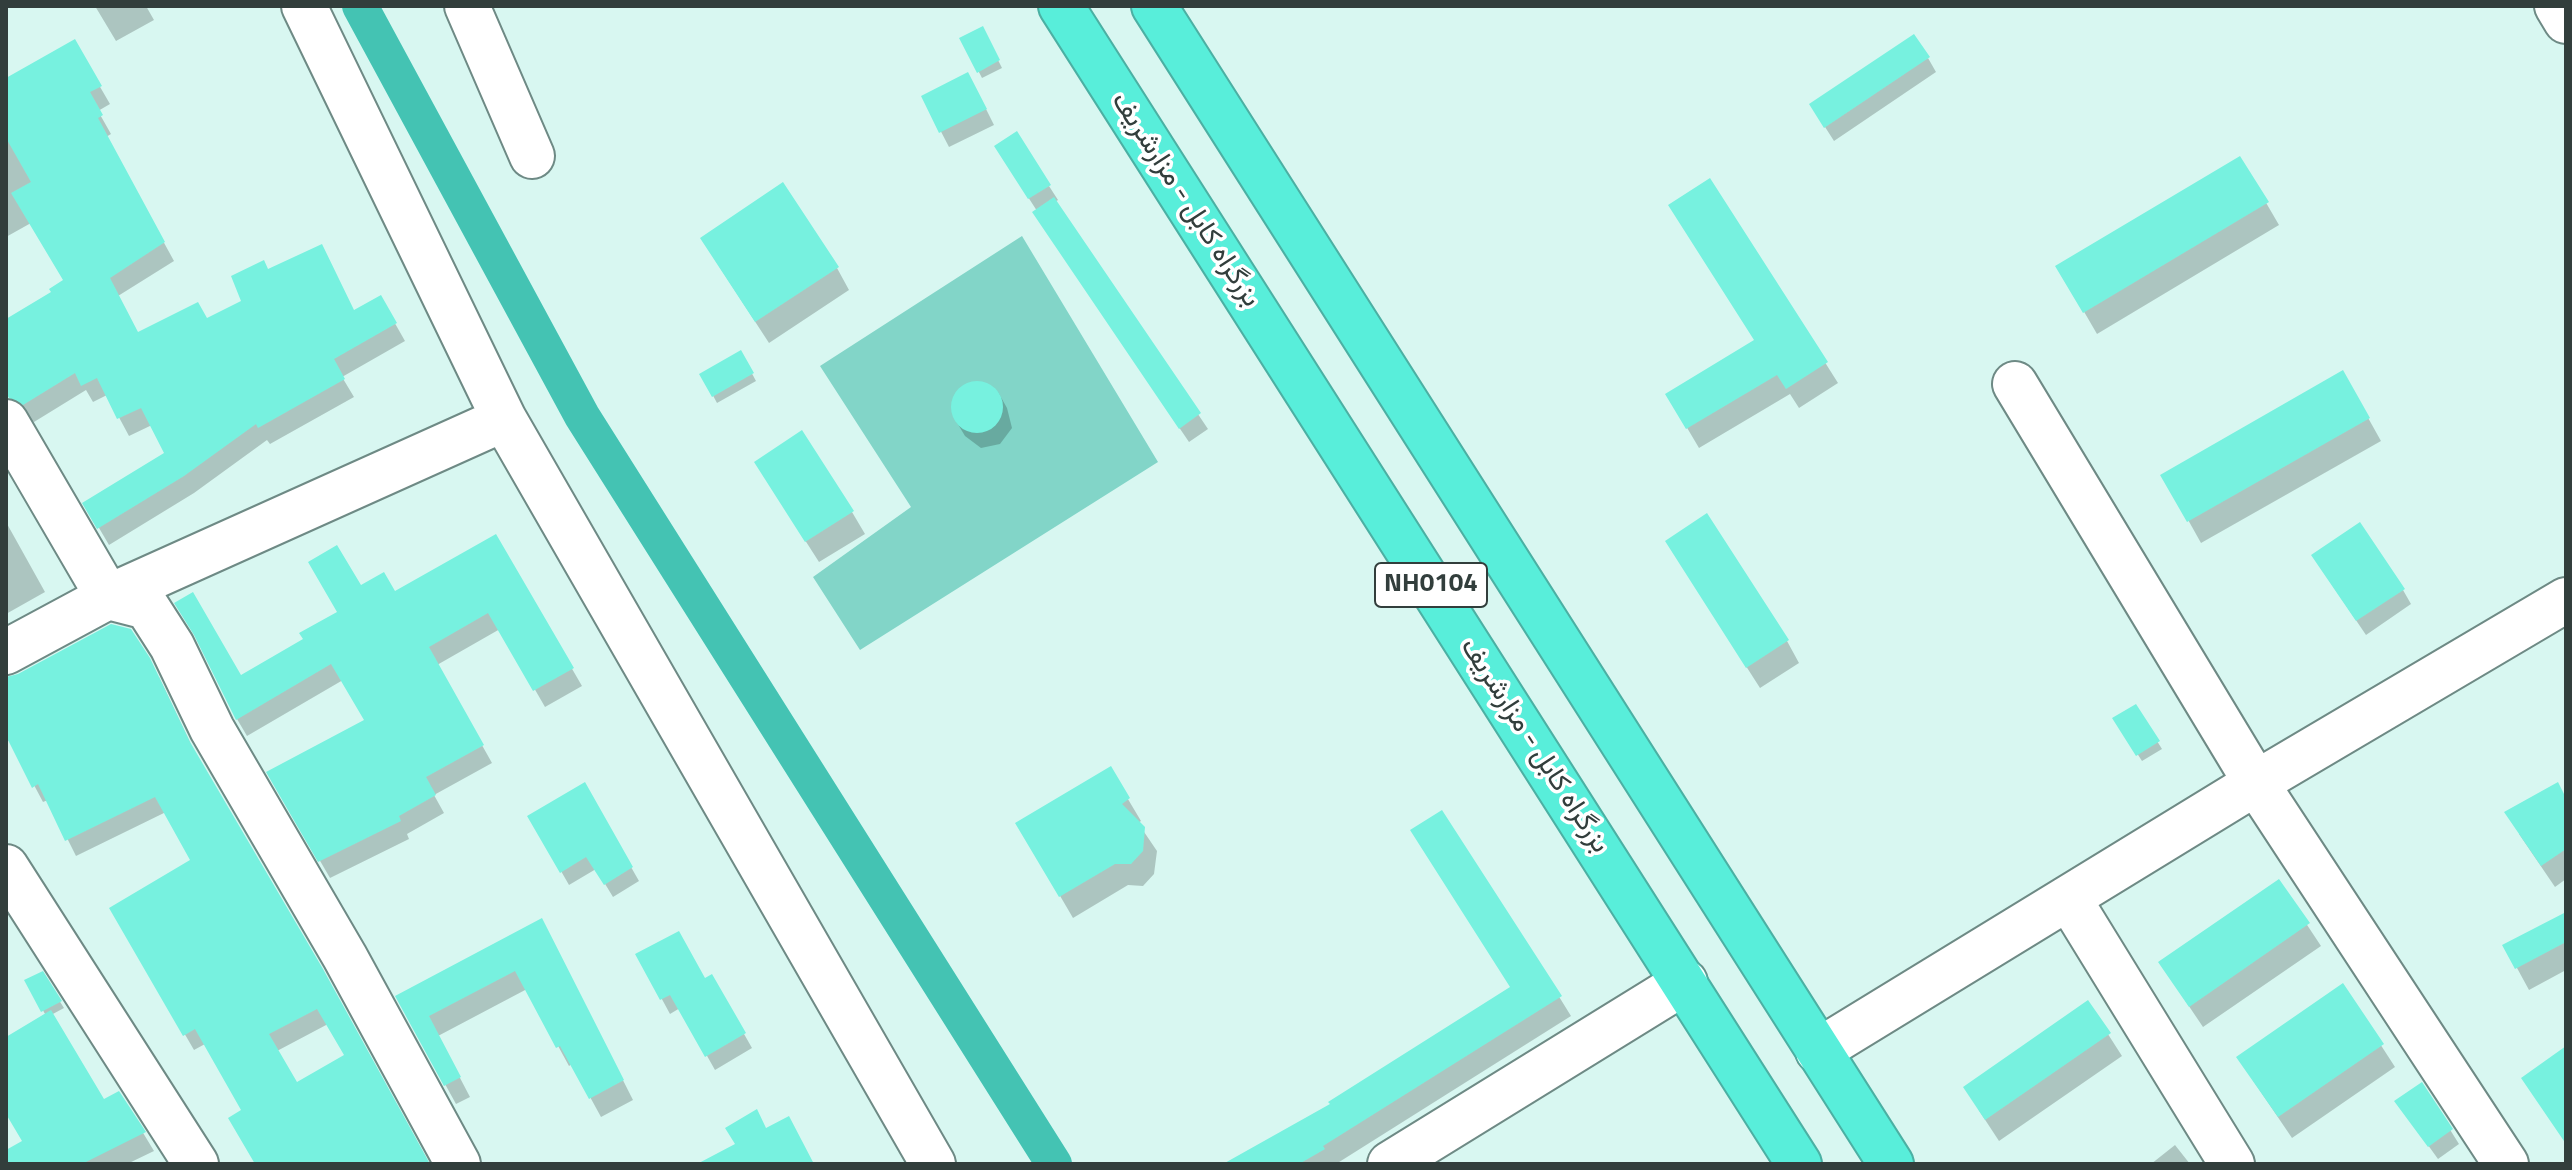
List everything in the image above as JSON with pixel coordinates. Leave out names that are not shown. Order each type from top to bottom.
[{"type":"highway","name":"بزرگراه کابل - مزارشریف","points":[[1061,6],[1799,1164]]},
{"type":"highway","name":"NH0104","points":[[1154,6],[1891,1164]]},
{"type":"street","points":[[304,6],[504,419],[933,1164]]},
{"type":"street","points":[[467,6],[532,156]]},
{"type":"street","points":[[2557,6],[2566,21]]},
{"type":"street","points":[[2015,384],[2256,783],[2506,1164]]},
{"type":"street","points":[[6,652],[108,597],[504,419]]},
{"type":"street","points":[[6,422],[108,597],[147,607],[172,646],[212,729],[345,957],[458,1164]]},
{"type":"street","points":[[1818,1051],[2256,783],[2566,600]]},
{"type":"street","points":[[6,867],[196,1164]]},
{"type":"street","points":[[2069,899],[2232,1164]]},
{"type":"street","points":[[1390,1164],[1685,982]]},
{"type":"green space","points":[[1022,236],[1158,462],[860,650],[813,577],[911,507],[820,366]]},
{"type":"building","points":[[983,26],[1000,60],[977,73],[959,38]]},
{"type":"building","points":[[1914,34],[1930,57],[1824,128],[1809,104]]},
{"type":"building","points":[[75,39],[102,86],[90,92],[103,115],[98,118],[165,242],[110,278],[138,332],[198,302],[207,318],[241,301],[231,276],[264,260],[268,269],[322,244],[354,310],[381,295],[397,323],[334,359],[345,379],[258,428],[256,424],[184,476],[97,529],[82,503],[164,453],[141,408],[117,419],[97,378],[81,386],[75,373],[23,405],[6,393],[6,319],[51,292],[49,289],[63,280],[11,193],[31,182],[6,138],[6,78]]},
{"type":"building","points":[[968,72],[987,109],[939,133],[921,96]]},
{"type":"building","points":[[1017,131],[1051,185],[1028,199],[994,146]]},
{"type":"building","points":[[2240,156],[2269,202],[2083,313],[2055,266]]},
{"type":"building","points":[[1710,178],[1828,362],[1786,389],[1777,375],[1686,429],[1665,394],[1754,340],[1668,205]]},
{"type":"building","points":[[783,182],[839,267],[755,322],[700,238]]},
{"type":"building","points":[[1054,197],[1201,413],[1179,429],[1032,212]]},
{"type":"building","points":[[741,350],[754,373],[712,397],[699,374]]},
{"type":"building","points":[[2343,370],[2370,418],[2187,522],[2160,475]]},
{"type":"building","points":[[977,381],[996,388],[1003,407],[996,426],[977,433],[958,426],[951,407],[958,388]]},
{"type":"building","points":[[802,430],[854,511],[805,542],[754,462]]},
{"type":"building","points":[[1707,513],[1789,640],[1746,668],[1665,541]]},
{"type":"building","points":[[2360,522],[2405,589],[2356,621],[2311,555]]},
{"type":"building","points":[[496,534],[574,668],[533,691],[488,613],[429,647],[484,745],[426,777],[436,795],[399,816],[401,821],[318,862],[266,772],[364,720],[331,664],[236,720],[194,635],[174,603],[193,592],[241,675],[303,639],[299,633],[337,612],[308,562],[337,545],[361,585],[384,572],[395,591]]},
{"type":"building","points":[[111,624],[131,629],[150,658],[190,742],[323,969],[430,1164],[255,1164],[228,1118],[241,1110],[195,1029],[183,1036],[109,908],[190,860],[155,797],[65,841],[38,784],[32,788],[6,736],[6,677],[18,674]],"holes":[[[317,1009],[344,1055],[297,1082],[269,1034]]]},
{"type":"building","points":[[2136,704],[2160,741],[2136,756],[2112,718]]},
{"type":"building","points":[[1111,766],[1130,798],[1122,804],[1145,827],[1143,851],[1131,864],[1115,864],[1059,897],[1015,823]]},
{"type":"building","points":[[585,782],[633,867],[604,885],[586,857],[560,873],[527,816]]},
{"type":"building","points":[[2558,782],[2566,798],[2566,849],[2541,866],[2504,812]]},
{"type":"building","points":[[1442,810],[1562,996],[1299,1164],[1223,1164],[1330,1104],[1328,1102],[1510,987],[1410,830]]},
{"type":"building","points":[[2279,879],[2310,923],[2189,1007],[2158,962]]},
{"type":"building","points":[[2566,912],[2566,942],[2515,969],[2502,945]]},
{"type":"building","points":[[542,918],[624,1080],[589,1099],[560,1046],[556,1048],[515,971],[429,1016],[461,1077],[444,1086],[395,996]]},
{"type":"building","points":[[679,931],[705,978],[712,974],[746,1033],[705,1057],[670,995],[660,1000],[635,954]]},
{"type":"building","points":[[43,971],[62,1001],[41,1012],[24,980]]},
{"type":"building","points":[[2343,983],[2384,1044],[2278,1117],[2236,1057]]},
{"type":"building","points":[[2088,1000],[2111,1033],[1985,1120],[1963,1087]]},
{"type":"building","points":[[51,1010],[104,1099],[119,1091],[146,1132],[82,1164],[6,1164],[6,1150],[22,1141],[6,1114],[6,1037]]},
{"type":"building","points":[[2566,1046],[2566,1144],[2521,1078]]},
{"type":"building","points":[[2422,1082],[2453,1129],[2428,1147],[2394,1101]]},
{"type":"building","points":[[757,1109],[766,1128],[789,1116],[814,1164],[697,1164],[735,1144],[725,1128]]},
{"type":"waterway","points":[[360,6],[582,416],[1054,1164]]}]
